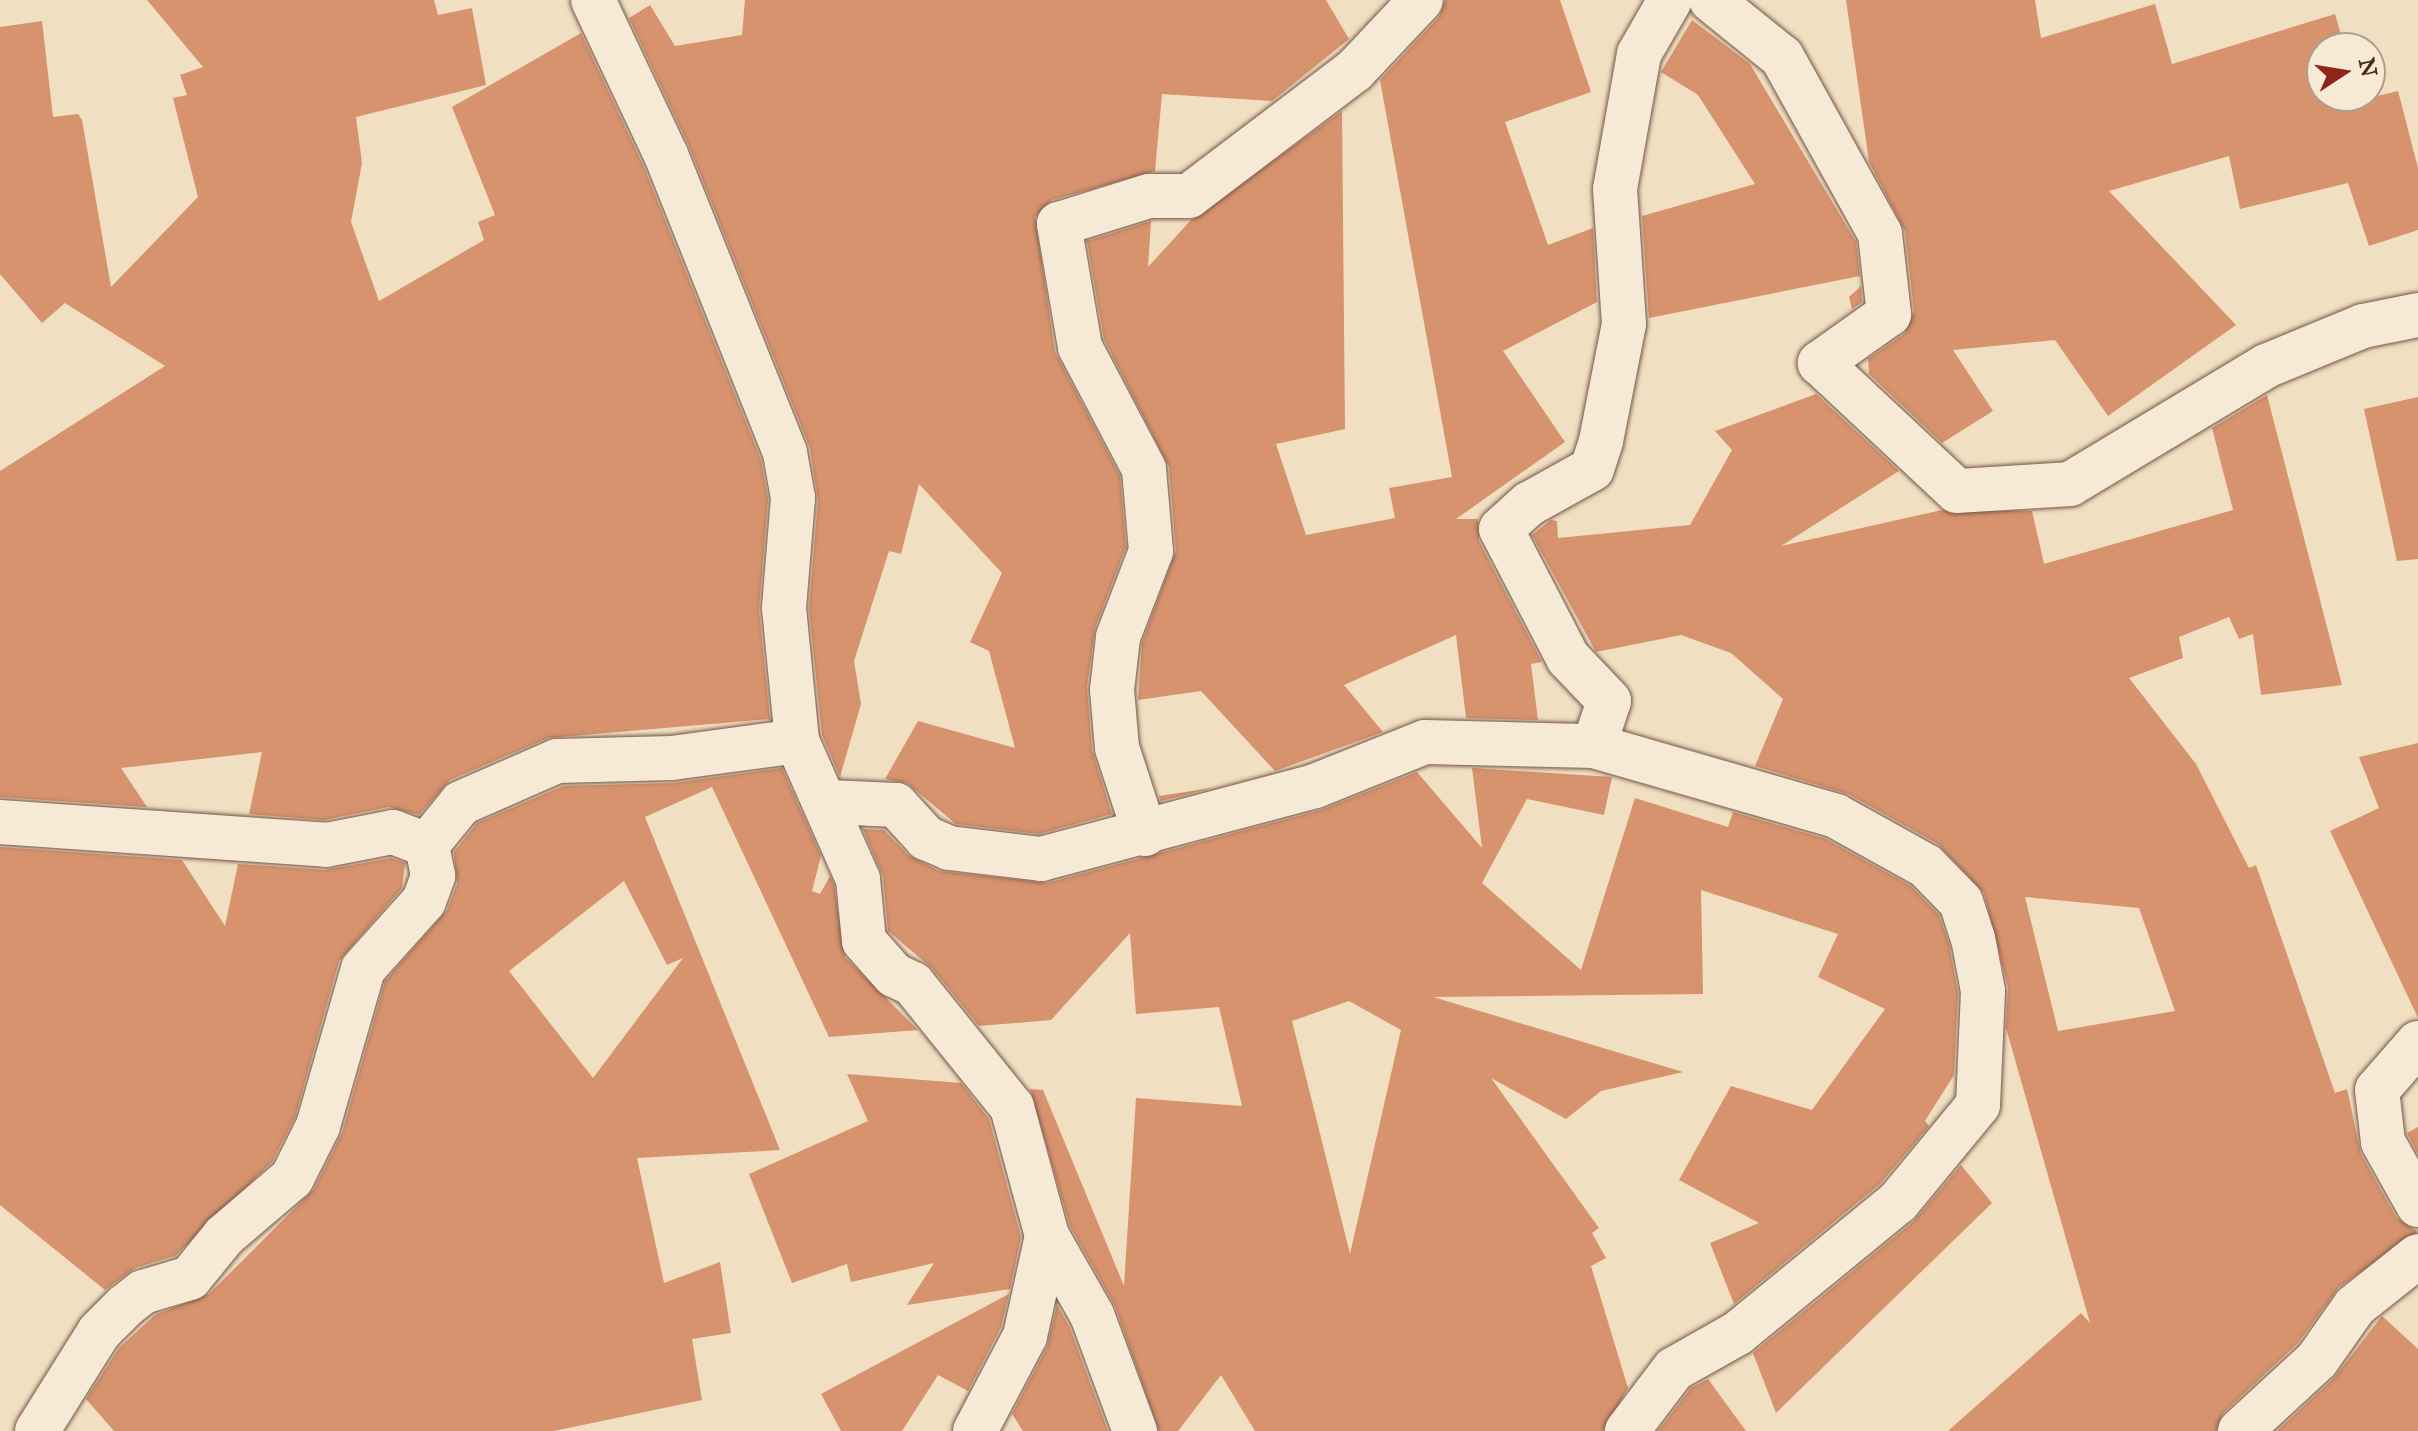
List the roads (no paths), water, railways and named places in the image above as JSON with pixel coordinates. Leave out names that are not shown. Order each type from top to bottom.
[{"type":"street","points":[[593,0],[666,155],[785,453],[793,498],[784,608],[797,741],[829,802],[858,879],[864,941],[894,975],[913,984],[1012,1107],[1047,1236],[1092,1315],[1135,1431]]},
{"type":"street","points":[[1145,834],[1117,748],[1112,690],[1118,637],[1151,551],[1144,469],[1080,347],[1059,224],[1149,196],[1189,196],[1355,70],[1421,0]]},
{"type":"street","points":[[1594,746],[1609,701],[1568,658],[1501,529],[1529,504],[1592,469],[1601,441],[1624,324],[1615,189],[1639,54],[1670,0]]},
{"type":"street","points":[[1711,0],[1782,57],[1880,234],[1889,314],[1820,363],[1957,491],[2070,484],[2266,366],[2363,326],[2418,315]]},
{"type":"street","points":[[37,1431],[117,1315],[143,1292],[190,1278],[224,1236],[292,1178],[318,1126],[363,969],[424,901],[433,876],[427,845],[461,803],[557,761],[672,758],[797,741]]},
{"type":"street","points":[[829,802],[896,805],[926,838],[949,848],[1041,859],[1145,834],[1329,782],[1425,742],[1594,746],[1836,816],[1892,843],[1961,902],[1983,991],[1978,1105],[1929,1169],[1803,1283],[1674,1369],[1627,1431]]},
{"type":"street","points":[[0,822],[326,845],[393,832],[427,845]]},
{"type":"street","points":[[2418,1043],[2377,1090],[2383,1142],[2418,1205]]},
{"type":"street","points":[[975,1431],[1025,1336],[1047,1236]]},
{"type":"street","points":[[2240,1431],[2317,1360],[2355,1306],[2418,1256]]}]
